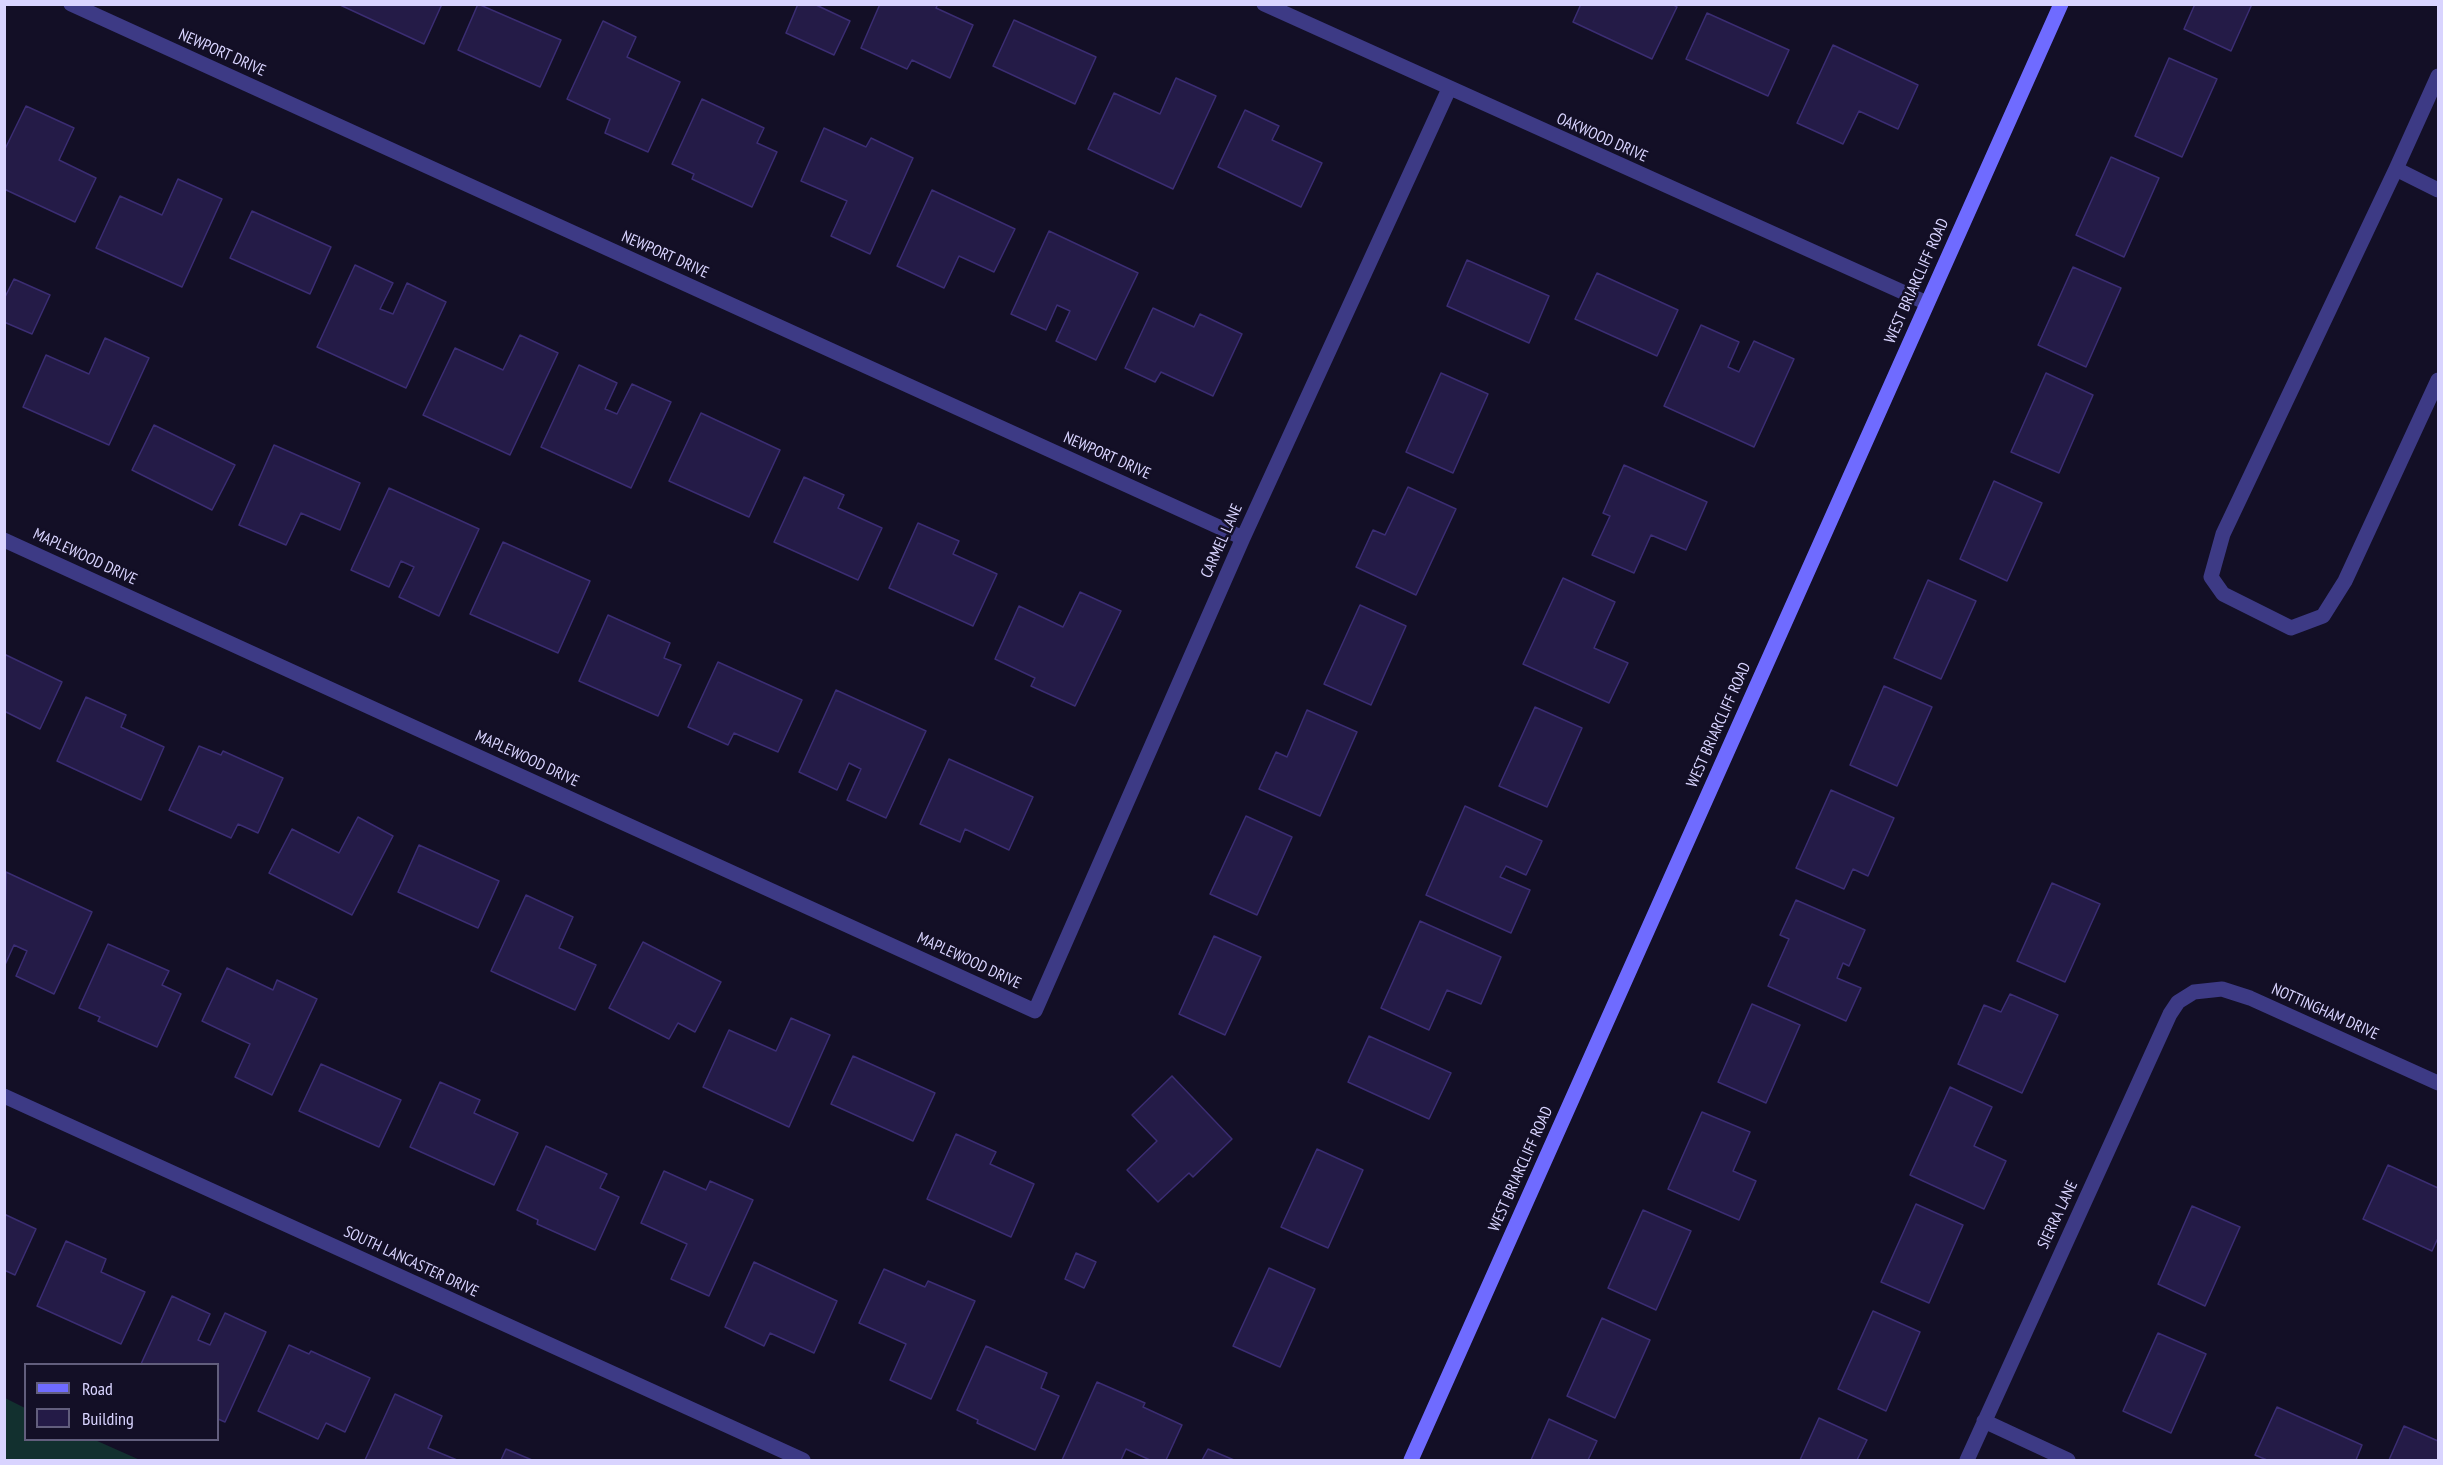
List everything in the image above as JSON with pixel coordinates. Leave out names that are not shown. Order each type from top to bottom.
[{"type":"street","name":"NEWPORT DRIVE","points":[[71,4],[1243,538]]},
{"type":"street","name":"OAKWOOD DRIVE","points":[[1264,4],[1927,303]]},
{"type":"street","name":"WEST BRIARCLIFF ROAD","points":[[1411,1461],[2061,4]]},
{"type":"street","points":[[2439,75],[2223,534],[2211,577],[2223,594],[2291,628],[2323,616],[2345,581],[2439,380]]},
{"type":"street","name":"CARMEL LANE","points":[[1035,1011],[1243,538],[1449,89]]},
{"type":"street","points":[[2396,169],[2439,190]]},
{"type":"street","name":"MAPLEWOOD DRIVE","points":[[4,540],[1035,1011]]},
{"type":"street","name":"NOTTINGHAM DRIVE","points":[[2194,992],[2222,989],[2250,998],[2439,1083]]},
{"type":"street","name":"SIERRA LANE","points":[[1967,1461],[2169,1014],[2178,1002],[2194,992]]},
{"type":"street","name":"SOUTH LANCASTER DRIVE","points":[[4,1096],[803,1461]]},
{"type":"street","points":[[1984,1421],[2068,1461]]},
{"type":"green space","points":[[5,1398],[24,1408],[24,1441],[97,1441],[140,1460],[5,1460]]},
{"type":"building","points":[[338,4],[442,4],[424,44]]},
{"type":"building","points":[[478,4],[561,40],[540,87],[458,50]]},
{"type":"building","points":[[798,4],[814,4],[850,21],[834,55],[786,33]]},
{"type":"building","points":[[880,4],[938,4],[936,8],[973,25],[950,78],[912,60],[907,69],[861,48]]},
{"type":"building","points":[[1581,4],[1672,4],[1677,7],[1652,59],[1573,22]]},
{"type":"building","points":[[2195,4],[2252,4],[2231,51],[2184,29]]},
{"type":"building","points":[[1707,13],[1789,50],[1768,96],[1686,59]]},
{"type":"building","points":[[1014,20],[1096,57],[1075,104],[993,66]]},
{"type":"building","points":[[603,21],[636,37],[627,57],[680,82],[648,152],[605,133],[610,119],[567,99]]},
{"type":"building","points":[[1833,45],[1918,85],[1898,129],[1859,111],[1843,144],[1797,123]]},
{"type":"building","points":[[2169,58],[2217,79],[2182,157],[2135,136]]},
{"type":"building","points":[[1176,78],[1216,96],[1173,189],[1088,149],[1114,93],[1160,114]]},
{"type":"building","points":[[702,99],[764,128],[757,143],[777,152],[752,207],[692,179],[694,174],[672,164]]},
{"type":"building","points":[[26,106],[74,128],[59,160],[96,178],[75,222],[4,189],[4,151]]},
{"type":"building","points":[[1245,110],[1279,126],[1272,140],[1322,163],[1301,207],[1218,167]]},
{"type":"building","points":[[824,128],[866,147],[871,138],[913,158],[870,254],[831,236],[847,201],[801,181]]},
{"type":"building","points":[[2111,157],[2159,178],[2124,257],[2076,235]]},
{"type":"building","points":[[178,179],[222,199],[182,287],[96,248],[120,196],[162,215]]},
{"type":"building","points":[[932,190],[1015,229],[994,272],[959,256],[944,288],[897,266]]},
{"type":"building","points":[[252,211],[331,247],[310,294],[230,258]]},
{"type":"building","points":[[1049,231],[1138,273],[1096,360],[1056,341],[1070,311],[1057,305],[1046,330],[1011,314]]},
{"type":"building","points":[[1467,260],[1549,296],[1529,343],[1447,306]]},
{"type":"building","points":[[355,265],[393,283],[380,309],[393,314],[407,283],[446,302],[406,388],[317,347]]},
{"type":"building","points":[[2073,267],[2121,288],[2086,367],[2038,345]]},
{"type":"building","points":[[1597,273],[1678,310],[1657,356],[1575,319]]},
{"type":"building","points":[[14,279],[50,295],[32,334],[4,322],[4,299]]},
{"type":"building","points":[[1153,308],[1194,327],[1200,314],[1242,334],[1213,396],[1161,372],[1155,382],[1125,368]]},
{"type":"building","points":[[1701,325],[1739,342],[1728,367],[1739,372],[1754,341],[1794,359],[1754,447],[1664,406]]},
{"type":"building","points":[[520,335],[558,353],[510,455],[423,415],[455,348],[503,370]]},
{"type":"building","points":[[105,338],[149,358],[109,445],[23,407],[46,355],[89,374]]},
{"type":"building","points":[[579,365],[617,383],[605,409],[617,414],[632,384],[671,402],[631,488],[541,447]]},
{"type":"building","points":[[1441,373],[1488,394],[1453,473],[1406,452]]},
{"type":"building","points":[[2046,373],[2093,395],[2059,473],[2011,452]]},
{"type":"building","points":[[701,413],[780,450],[749,517],[669,481]]},
{"type":"building","points":[[154,425],[235,465],[212,510],[132,470]]},
{"type":"building","points":[[274,445],[360,483],[340,530],[301,513],[286,545],[239,525]]},
{"type":"building","points":[[1624,465],[1707,502],[1686,550],[1651,535],[1634,573],[1592,555],[1610,516],[1603,513]]},
{"type":"building","points":[[804,477],[844,495],[838,508],[882,528],[858,580],[774,542]]},
{"type":"building","points":[[1994,481],[2042,503],[2007,581],[1960,559]]},
{"type":"building","points":[[1408,487],[1456,509],[1416,595],[1356,567],[1373,530],[1385,535]]},
{"type":"building","points":[[389,488],[479,529],[439,616],[399,597],[414,567],[401,561],[389,587],[351,570]]},
{"type":"building","points":[[918,523],[959,541],[953,554],[997,574],[973,626],[889,588]]},
{"type":"building","points":[[503,542],[590,581],[558,653],[470,614]]},
{"type":"building","points":[[1563,578],[1615,602],[1594,648],[1628,663],[1609,703],[1523,664]]},
{"type":"building","points":[[1928,580],[1976,601],[1941,679],[1894,658]]},
{"type":"building","points":[[1080,592],[1121,611],[1075,706],[1031,686],[1035,678],[995,659],[1019,606],[1063,627]]},
{"type":"building","points":[[1360,605],[1406,626],[1371,705],[1324,684]]},
{"type":"building","points":[[608,615],[670,643],[664,658],[681,665],[658,716],[579,681]]},
{"type":"building","points":[[4,654],[62,682],[40,729],[4,711]]},
{"type":"building","points":[[718,662],[802,700],[778,752],[734,733],[728,745],[688,727]]},
{"type":"building","points":[[1884,686],[1932,707],[1897,786],[1850,765]]},
{"type":"building","points":[[836,690],[926,731],[886,818],[847,800],[861,769],[849,763],[837,790],[799,772]]},
{"type":"building","points":[[86,697],[126,715],[121,727],[164,747],[141,800],[57,761]]},
{"type":"building","points":[[1535,707],[1582,728],[1547,807],[1499,786]]},
{"type":"building","points":[[1307,710],[1357,732],[1320,816],[1259,789],[1276,752],[1287,757]]},
{"type":"building","points":[[199,746],[221,755],[223,751],[283,778],[258,833],[238,824],[231,838],[169,810]]},
{"type":"building","points":[[949,759],[1033,797],[1009,850],[965,829],[960,842],[920,824]]},
{"type":"building","points":[[1831,790],[1894,818],[1868,876],[1853,869],[1844,889],[1796,868]]},
{"type":"building","points":[[1465,806],[1542,841],[1526,875],[1506,866],[1500,877],[1530,890],[1511,933],[1426,895]]},
{"type":"building","points":[[1246,816],[1292,837],[1257,915],[1210,894]]},
{"type":"building","points":[[358,817],[393,836],[352,915],[269,873],[292,829],[339,853]]},
{"type":"building","points":[[419,845],[499,881],[478,928],[398,892]]},
{"type":"building","points":[[6,872],[92,912],[54,994],[16,976],[27,951],[14,945],[4,967]]},
{"type":"building","points":[[2052,883],[2100,904],[2065,982],[2017,961]]},
{"type":"building","points":[[526,895],[573,917],[559,948],[596,965],[575,1010],[491,971]]},
{"type":"building","points":[[1796,900],[1865,930],[1849,966],[1843,963],[1837,978],[1861,988],[1846,1021],[1768,986],[1789,939],[1780,935]]},
{"type":"building","points":[[1420,921],[1501,957],[1481,1004],[1447,990],[1429,1030],[1381,1008]]},
{"type":"building","points":[[1214,936],[1261,957],[1225,1035],[1179,1014]]},
{"type":"building","points":[[643,942],[721,982],[695,1032],[678,1023],[669,1039],[609,1008]]},
{"type":"building","points":[[108,944],[169,971],[162,985],[181,994],[157,1047],[98,1021],[100,1017],[79,1008]]},
{"type":"building","points":[[227,968],[273,990],[277,980],[317,999],[272,1095],[235,1077],[250,1044],[202,1021]]},
{"type":"building","points":[[2010,994],[2058,1015],[2022,1093],[1958,1064],[1984,1005],[2001,1012]]},
{"type":"building","points":[[1752,1004],[1800,1025],[1766,1103],[1718,1082]]},
{"type":"building","points":[[791,1018],[830,1035],[789,1127],[703,1087],[729,1030],[776,1051]]},
{"type":"building","points":[[1369,1036],[1451,1073],[1429,1119],[1348,1082]]},
{"type":"building","points":[[853,1056],[935,1093],[913,1141],[831,1104]]},
{"type":"building","points":[[321,1064],[401,1100],[379,1147],[299,1111]]},
{"type":"building","points":[[1172,1076],[1232,1139],[1193,1177],[1189,1173],[1158,1202],[1127,1170],[1157,1141],[1132,1115]]},
{"type":"building","points":[[440,1082],[480,1100],[474,1113],[518,1133],[494,1185],[410,1147]]},
{"type":"building","points":[[1950,1087],[1992,1107],[1974,1146],[2006,1161],[1984,1209],[1910,1175]]},
{"type":"building","points":[[1702,1112],[1750,1132],[1733,1171],[1756,1181],[1739,1220],[1668,1189]]},
{"type":"building","points":[[956,1134],[996,1152],[990,1164],[1034,1184],[1011,1237],[927,1199]]},
{"type":"building","points":[[546,1146],[607,1174],[600,1188],[619,1197],[595,1250],[537,1224],[538,1220],[517,1210]]},
{"type":"building","points":[[1317,1149],[1363,1170],[1328,1248],[1281,1227]]},
{"type":"building","points":[[2388,1165],[2438,1188],[2438,1241],[2432,1251],[2363,1219]]},
{"type":"building","points":[[664,1171],[706,1190],[710,1181],[753,1200],[709,1296],[671,1279],[687,1244],[641,1223]]},
{"type":"building","points":[[1916,1204],[1963,1225],[1929,1303],[1881,1282]]},
{"type":"building","points":[[2192,1206],[2240,1227],[2205,1306],[2158,1284]]},
{"type":"building","points":[[1643,1210],[1691,1231],[1656,1310],[1608,1288]]},
{"type":"building","points":[[4,1214],[36,1229],[15,1275],[4,1270]]},
{"type":"building","points":[[66,1241],[106,1259],[101,1272],[145,1292],[121,1344],[37,1306]]},
{"type":"building","points":[[1076,1253],[1096,1262],[1084,1288],[1065,1279]]},
{"type":"building","points":[[754,1262],[837,1301],[814,1353],[770,1333],[764,1346],[725,1327]]},
{"type":"building","points":[[1269,1268],[1315,1289],[1280,1367],[1233,1346]]},
{"type":"building","points":[[884,1269],[925,1287],[928,1281],[975,1301],[931,1399],[890,1380],[906,1344],[859,1323]]},
{"type":"building","points":[[172,1296],[210,1314],[198,1340],[210,1345],[225,1313],[266,1332],[225,1422],[219,1419],[219,1363],[141,1363]]},
{"type":"building","points":[[1873,1311],[1920,1332],[1886,1411],[1838,1389]]},
{"type":"building","points":[[1602,1318],[1650,1340],[1615,1418],[1567,1396]]},
{"type":"building","points":[[2158,1333],[2206,1354],[2171,1433],[2123,1411]]},
{"type":"building","points":[[289,1345],[309,1354],[311,1351],[370,1378],[345,1432],[326,1423],[318,1439],[258,1411]]},
{"type":"building","points":[[986,1346],[1047,1373],[1041,1388],[1059,1396],[1035,1450],[977,1423],[978,1420],[957,1410]]},
{"type":"building","points":[[1097,1382],[1145,1403],[1143,1407],[1182,1425],[1166,1460],[1150,1460],[1126,1449],[1121,1460],[1062,1460]]},
{"type":"building","points":[[395,1394],[442,1416],[428,1448],[457,1460],[365,1460]]},
{"type":"building","points":[[2277,1407],[2362,1445],[2356,1460],[2267,1460],[2255,1455]]},
{"type":"building","points":[[1819,1418],[1867,1440],[1857,1460],[1800,1460]]},
{"type":"building","points":[[1549,1419],[1597,1441],[1588,1460],[1531,1460]]},
{"type":"building","points":[[2404,1426],[2438,1441],[2438,1460],[2389,1460]]},
{"type":"building","points":[[506,1449],[532,1460],[501,1460]]},
{"type":"building","points":[[1208,1449],[1234,1460],[1202,1460]]}]
